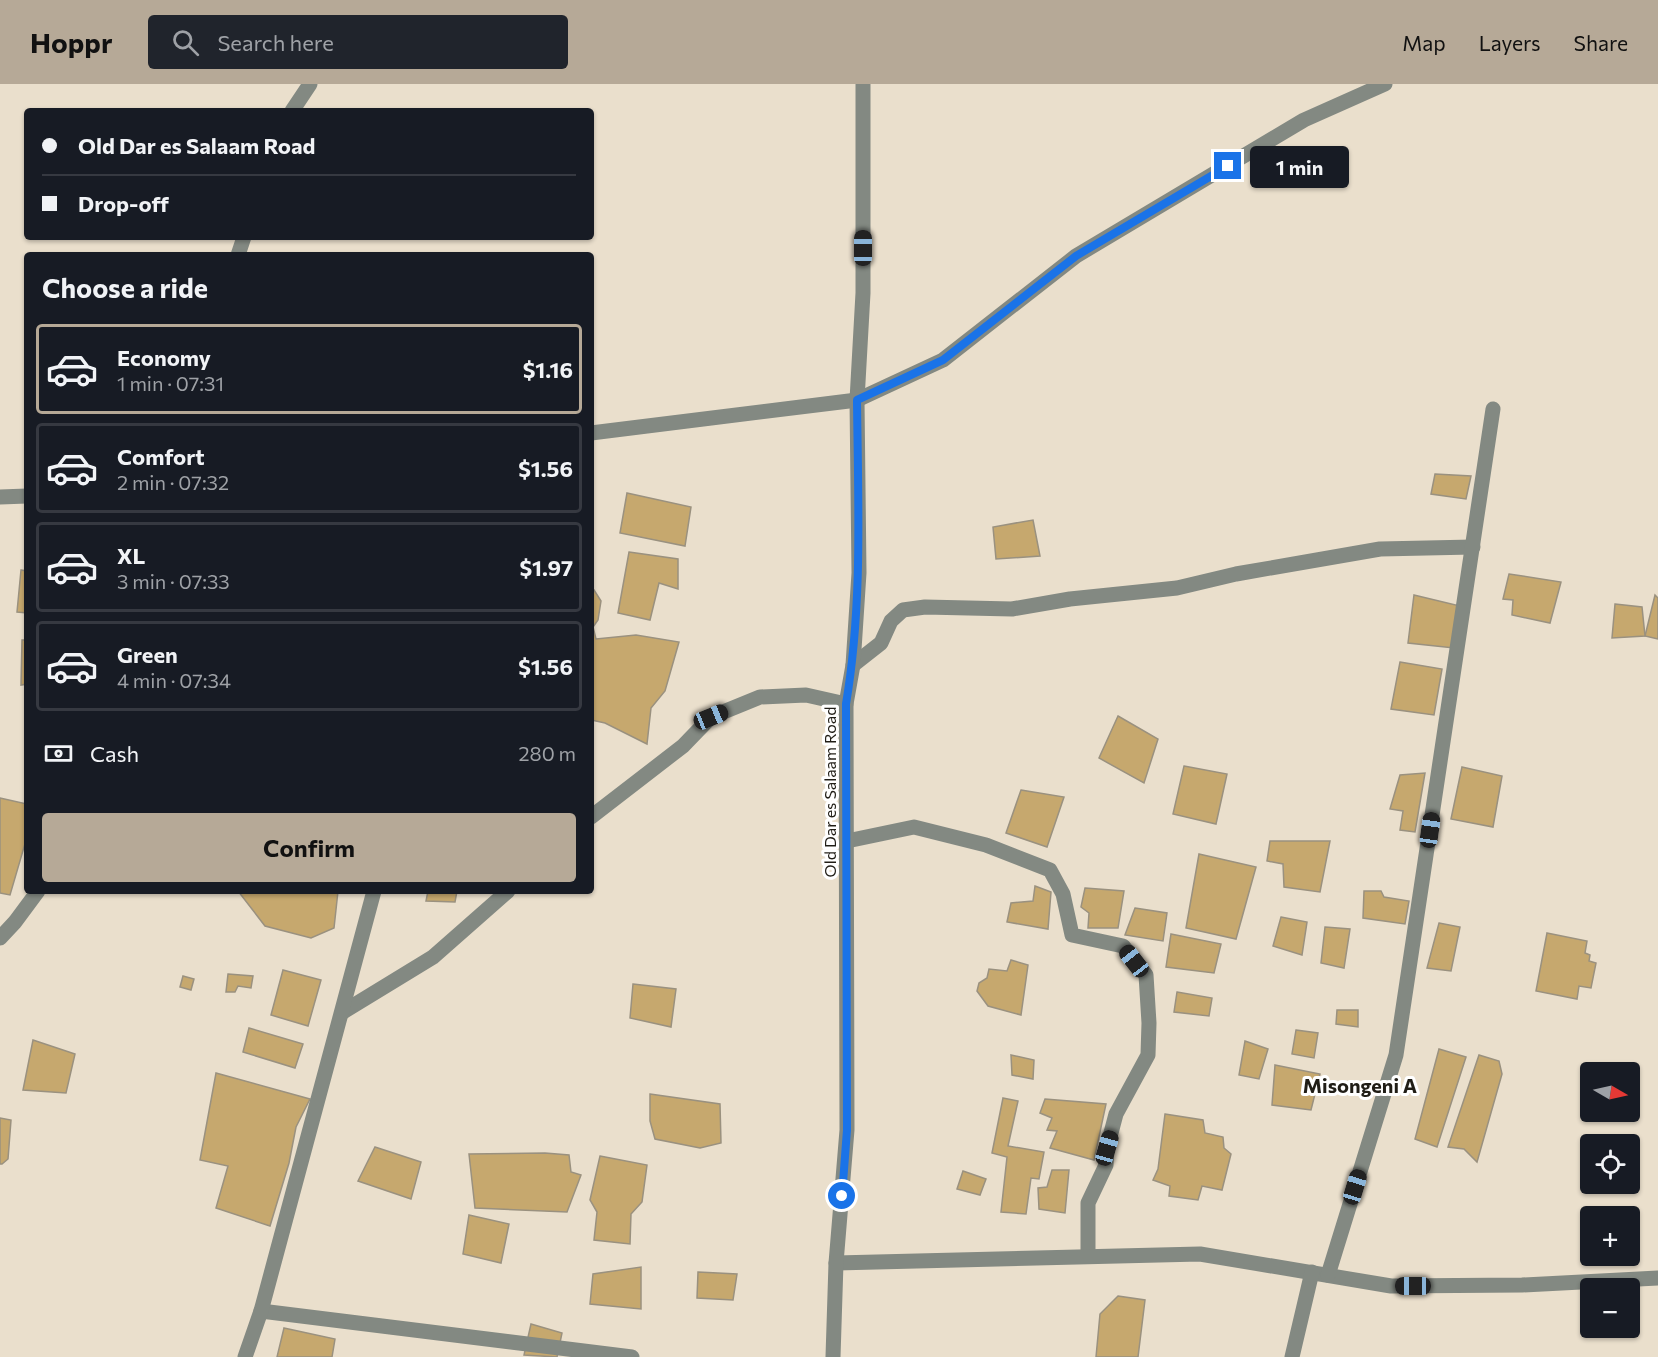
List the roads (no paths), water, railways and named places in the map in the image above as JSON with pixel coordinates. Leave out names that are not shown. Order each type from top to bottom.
[{"type":"street","points":[[294,108],[310,84]]},
{"type":"street","name":"Old Dar es Salaam Road","points":[[833,1357],[836,1263],[847,1130],[846,704],[853,665],[859,573],[857,400],[863,293],[863,84]]},
{"type":"street","points":[[594,433],[857,400],[943,360],[1076,256],[1304,120],[1385,84]]},
{"type":"street","points":[[1328,1275],[1396,1055],[1493,410]]},
{"type":"street","points":[[0,497],[24,496]]},
{"type":"street","points":[[853,665],[881,643],[891,621],[903,610],[925,607],[1012,609],[1070,599],[1177,588],[1236,574],[1380,549],[1473,547]]},
{"type":"street","points":[[594,815],[683,746],[711,717],[759,697],[806,695],[846,704]]},
{"type":"street","points":[[846,841],[914,827],[986,845],[1050,870],[1063,894],[1072,935],[1123,946],[1146,975],[1148,1055],[1116,1114],[1107,1148],[1106,1165],[1088,1203],[1088,1256]]},
{"type":"street","points":[[0,938],[36,894]]},
{"type":"street","points":[[245,1357],[261,1311],[373,894]]},
{"type":"street","points":[[343,1012],[433,957],[505,894]]},
{"type":"street","points":[[836,1263],[1200,1254],[1391,1286],[1522,1285],[1658,1278]]},
{"type":"street","points":[[1292,1357],[1312,1272]]},
{"type":"street","points":[[261,1311],[632,1357]]},
{"type":"district","name":"Misongeni A","points":[[1360,1085]]}]
